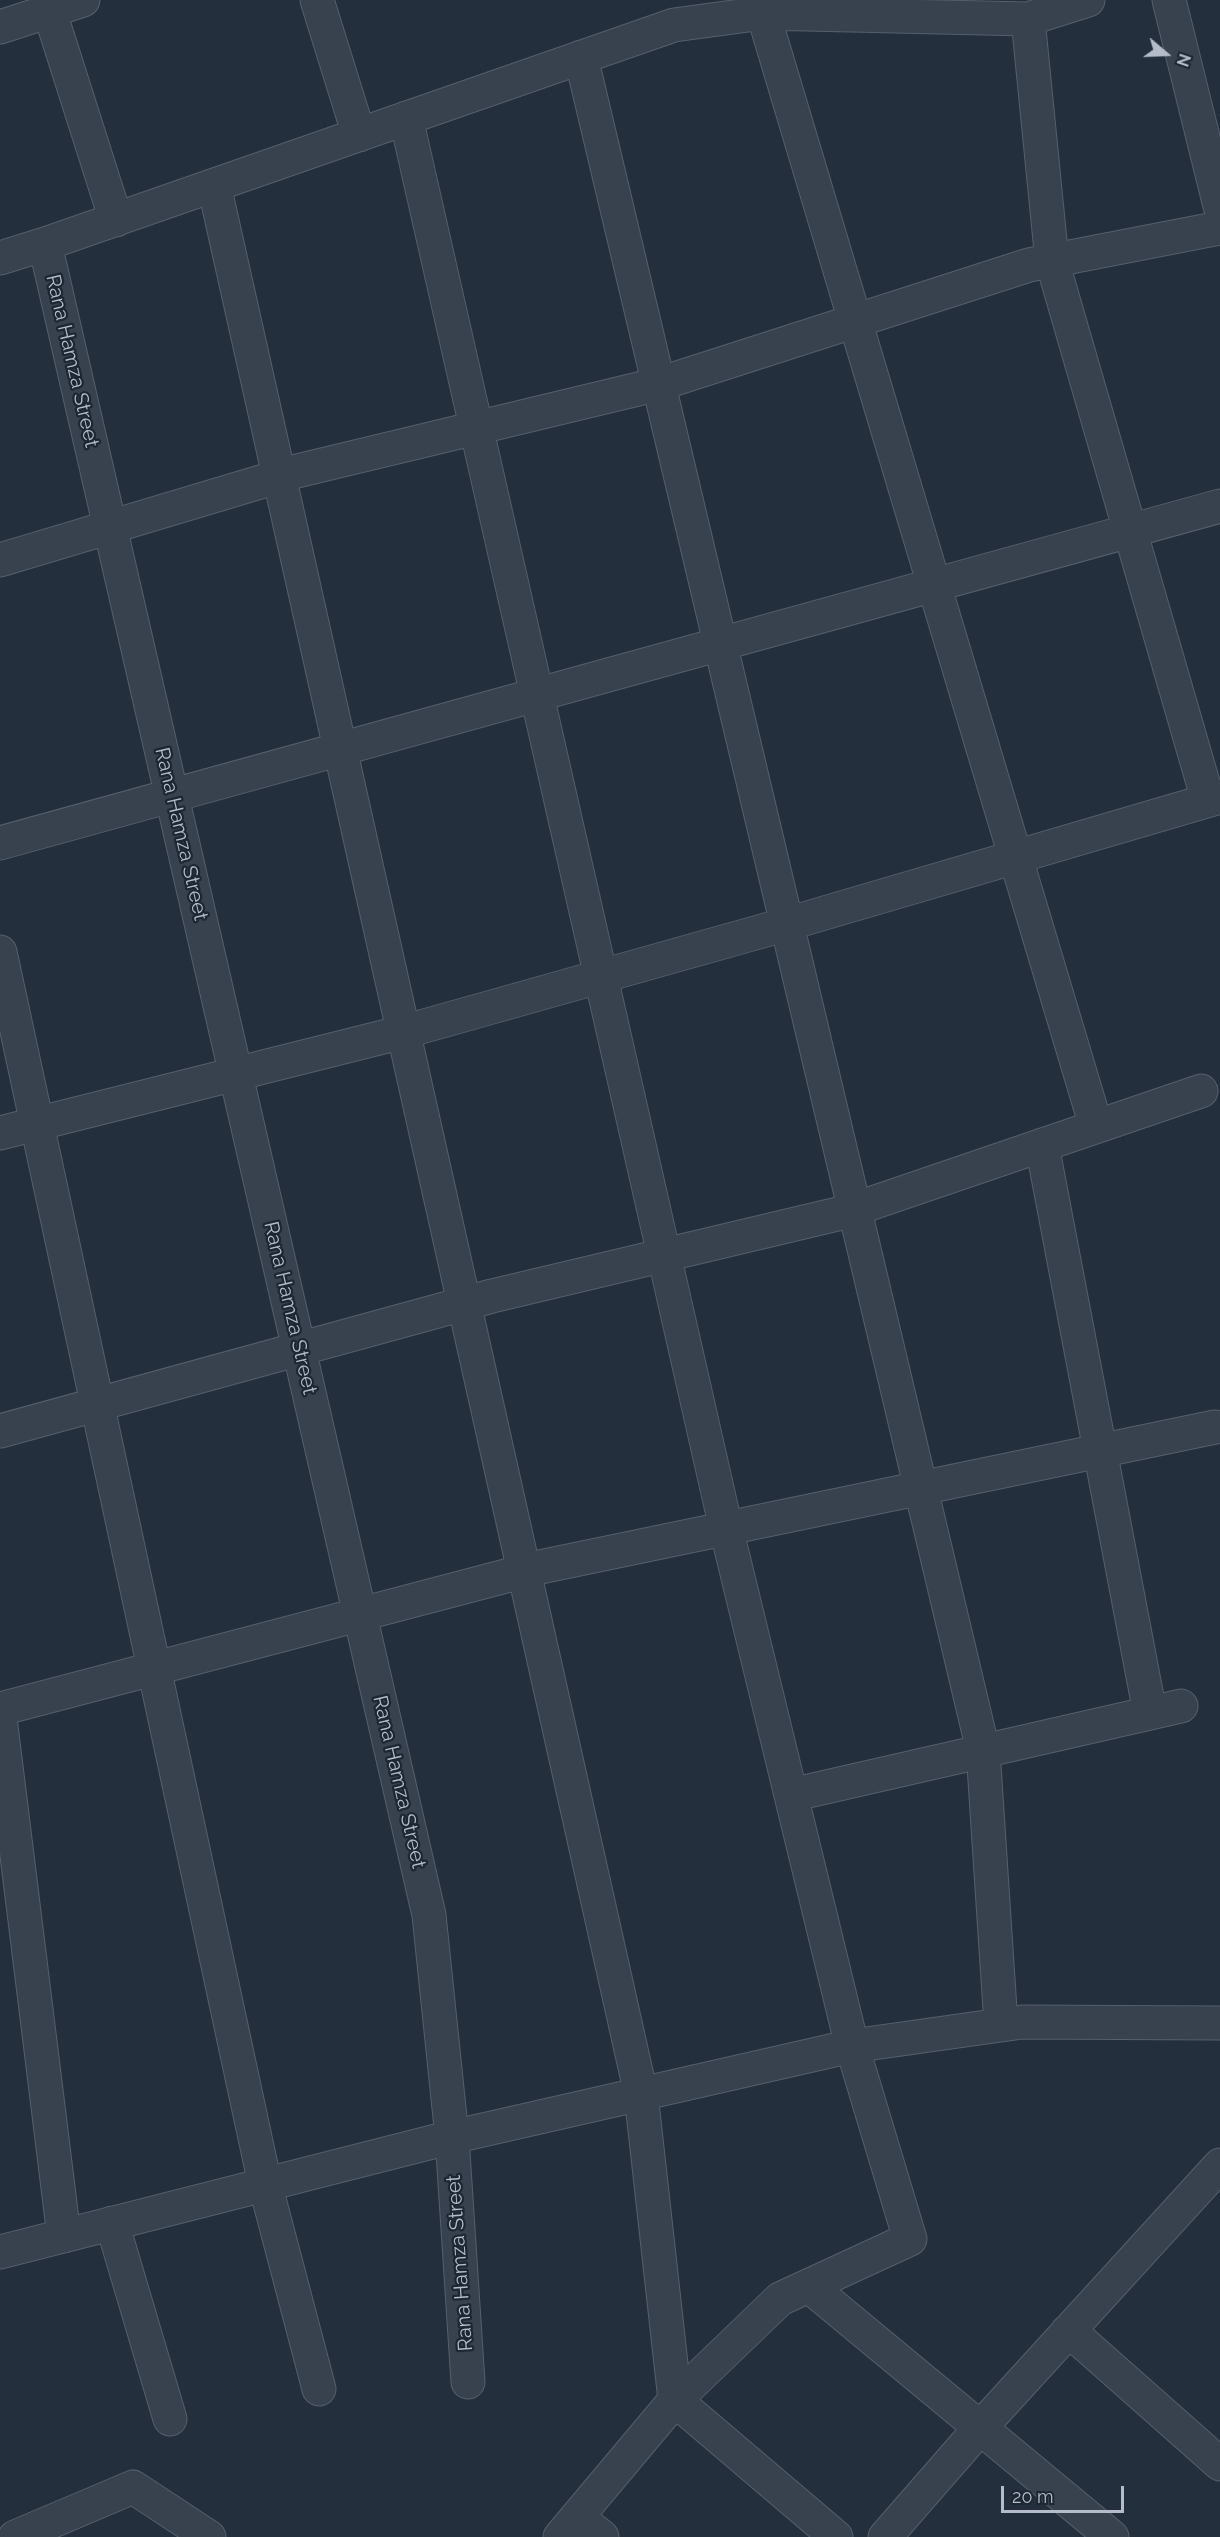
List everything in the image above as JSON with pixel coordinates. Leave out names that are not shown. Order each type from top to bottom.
[{"type":"street","points":[[0,27],[47,5],[83,0]]},
{"type":"street","points":[[317,0],[359,135]]},
{"type":"street","points":[[0,258],[116,220],[674,25],[763,13],[1028,19],[1088,0]]},
{"type":"street","points":[[1169,0],[1220,206]]},
{"type":"street","points":[[47,5],[116,220]]},
{"type":"street","points":[[763,13],[1096,1126]]},
{"type":"street","points":[[0,1133],[404,1032],[787,924],[1214,799],[1131,531],[1052,261],[1028,19]]},
{"type":"street","points":[[581,57],[983,1750],[1001,2025]]},
{"type":"street","points":[[406,118],[726,1528],[852,2046],[910,2238],[780,2300],[675,2400],[569,2527],[602,2537]]},
{"type":"street","points":[[214,185],[640,2094],[675,2400],[836,2537]]},
{"type":"street","points":[[0,560],[279,476],[659,384],[1029,265],[1220,228]]},
{"type":"street","name":"Rana Hamza Street","points":[[45,244],[429,1915],[452,2138],[468,2382]]},
{"type":"street","points":[[0,843],[1220,506]]},
{"type":"street","points":[[0,952],[265,2184],[319,2389]]},
{"type":"street","points":[[0,1431],[464,1303],[855,1209],[1201,1091]]},
{"type":"street","points":[[791,1795],[1165,1709],[1100,1451],[1042,1145]]},
{"type":"street","points":[[0,1709],[524,1572],[1215,1426]]},
{"type":"street","points":[[0,1718],[64,2235]]},
{"type":"street","points":[[0,2252],[452,2138],[852,2046],[1022,2022],[1220,2023]]},
{"type":"street","points":[[885,2537],[980,2428],[1220,2165]]},
{"type":"street","points":[[112,2223],[170,2419]]},
{"type":"street","points":[[809,2286],[1112,2537]]},
{"type":"street","points":[[1067,2332],[1220,2464]]},
{"type":"street","points":[[15,2537],[133,2487],[209,2537]]}]
